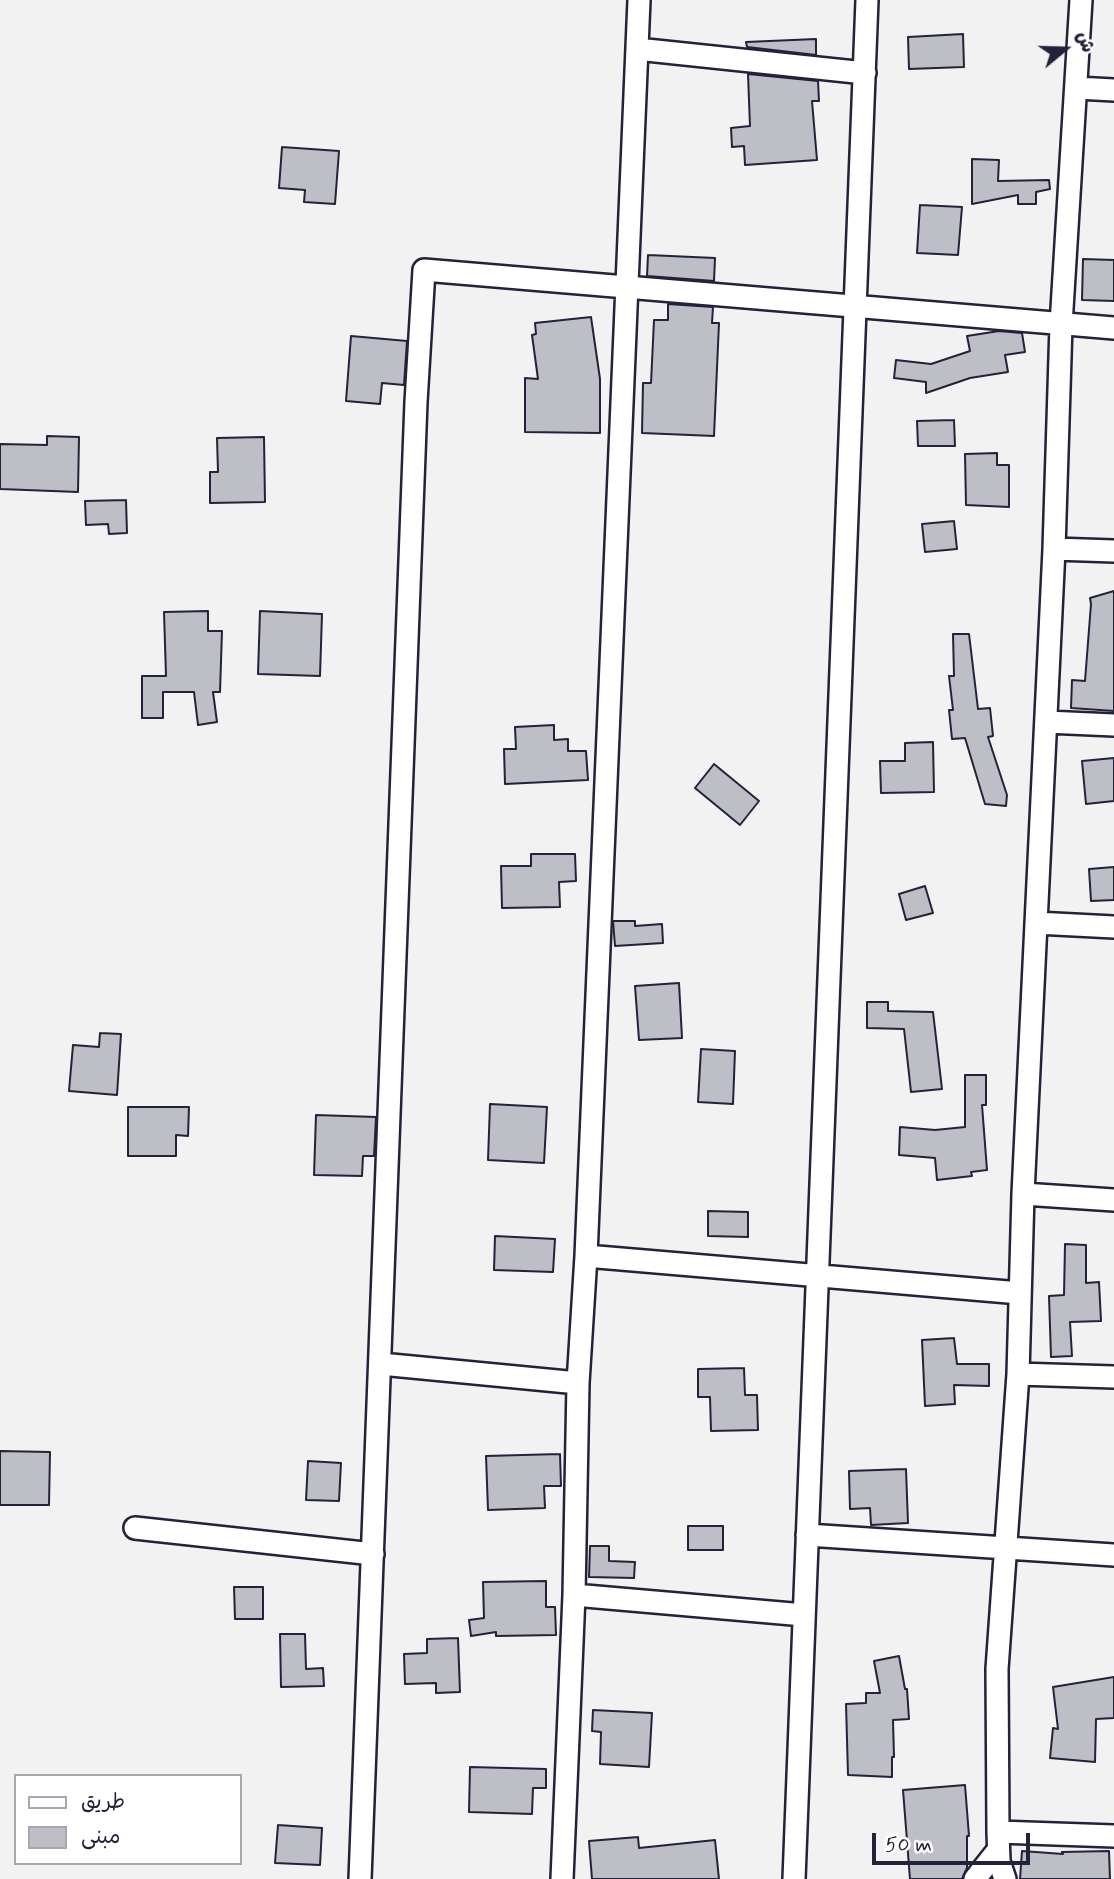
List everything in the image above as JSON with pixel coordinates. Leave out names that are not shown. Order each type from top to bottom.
[{"type":"street","points":[[562,1879],[574,1595],[578,1384],[586,1256],[639,0]]},
{"type":"street","points":[[794,1879],[867,0]]},
{"type":"street","points":[[1005,1879],[998,1841],[997,1669],[1018,1374],[1023,1194],[1054,549],[1061,325],[1081,0]]},
{"type":"street","points":[[637,49],[865,72]]},
{"type":"street","points":[[1077,89],[1114,90]]},
{"type":"street","points":[[360,1879],[416,414],[424,270],[1114,328]]},
{"type":"street","points":[[1054,549],[1114,551]]},
{"type":"street","points":[[1046,722],[1114,725]]},
{"type":"street","points":[[1036,923],[1114,927]]},
{"type":"street","points":[[1023,1194],[1114,1200]]},
{"type":"street","points":[[586,1256],[1020,1293]]},
{"type":"street","points":[[381,1364],[578,1384]]},
{"type":"street","points":[[1018,1374],[1114,1377]]},
{"type":"street","points":[[135,1528],[373,1554]]},
{"type":"street","points":[[807,1535],[1114,1555]]},
{"type":"street","points":[[574,1595],[804,1615]]},
{"type":"street","points":[[998,1841],[1114,1836]]},
{"type":"street","points":[[975,1879],[998,1841]]},
{"type":"building","points":[[963,34],[964,67],[909,69],[908,37]]},
{"type":"building","points":[[816,39],[816,55],[747,47],[746,42]]},
{"type":"building","points":[[748,74],[818,81],[819,101],[812,101],[817,160],[745,165],[744,146],[732,147],[731,128],[750,126]]},
{"type":"building","points":[[282,147],[339,151],[335,204],[304,202],[305,190],[279,188]]},
{"type":"building","points":[[972,159],[999,160],[998,181],[1049,180],[1050,189],[1036,192],[1036,204],[1018,204],[1018,195],[972,204]]},
{"type":"building","points":[[920,205],[962,207],[958,255],[917,253]]},
{"type":"building","points":[[648,255],[715,258],[714,281],[647,276]]},
{"type":"building","points":[[1083,259],[1114,260],[1114,301],[1082,300]]},
{"type":"building","points":[[668,304],[713,307],[712,323],[719,323],[714,436],[642,433],[643,383],[651,383],[654,320],[668,320]]},
{"type":"building","points":[[591,317],[600,379],[600,433],[525,432],[525,378],[538,379],[532,335],[536,334],[535,323]]},
{"type":"building","points":[[999,331],[1022,333],[1025,352],[1005,355],[1008,372],[970,378],[926,393],[926,382],[894,378],[896,360],[931,364],[970,351],[967,336]]},
{"type":"building","points":[[351,336],[407,341],[404,385],[382,383],[380,404],[346,401]]},
{"type":"building","points":[[954,420],[955,446],[918,446],[917,421]]},
{"type":"building","points":[[47,436],[79,437],[78,492],[0,489],[0,444],[47,445]]},
{"type":"building","points":[[264,437],[265,502],[210,503],[210,472],[218,472],[217,438]]},
{"type":"building","points":[[997,453],[997,465],[1009,465],[1009,507],[966,505],[965,454]]},
{"type":"building","points":[[126,500],[127,533],[109,534],[108,524],[86,525],[85,501]]},
{"type":"building","points":[[954,521],[957,549],[925,552],[922,524]]},
{"type":"building","points":[[1114,591],[1114,711],[1071,708],[1072,680],[1085,681],[1090,598]]},
{"type":"building","points":[[208,611],[208,631],[222,631],[220,692],[213,692],[217,722],[198,725],[194,692],[163,692],[163,718],[142,718],[142,676],[166,676],[164,612]]},
{"type":"building","points":[[260,611],[322,614],[320,676],[258,674]]},
{"type":"building","points":[[953,634],[969,634],[978,709],[990,708],[993,736],[988,737],[1007,795],[1006,806],[985,804],[965,738],[952,739],[949,710],[953,710],[949,676],[954,676]]},
{"type":"building","points":[[554,725],[554,740],[568,739],[568,751],[586,751],[588,780],[505,784],[504,749],[516,749],[515,727]]},
{"type":"building","points":[[933,742],[934,792],[881,793],[880,761],[905,761],[905,743]]},
{"type":"building","points":[[1114,758],[1114,801],[1086,804],[1082,761]]},
{"type":"building","points":[[714,764],[759,801],[740,825],[695,788]]},
{"type":"building","points":[[531,854],[575,854],[576,881],[559,882],[560,907],[502,908],[501,866],[531,866]]},
{"type":"building","points":[[1114,867],[1114,900],[1091,901],[1089,869]]},
{"type":"building","points":[[925,886],[933,913],[906,920],[899,894]]},
{"type":"building","points":[[613,921],[635,921],[635,926],[662,924],[663,943],[615,946]]},
{"type":"building","points":[[679,983],[682,1038],[639,1040],[635,986]]},
{"type":"building","points":[[867,1002],[888,1002],[888,1011],[933,1012],[942,1089],[911,1092],[904,1029],[867,1028]]},
{"type":"building","points":[[100,1033],[121,1034],[117,1095],[69,1091],[73,1045],[99,1047]]},
{"type":"building","points":[[701,1049],[735,1051],[733,1104],[698,1102]]},
{"type":"building","points":[[965,1075],[986,1075],[986,1105],[982,1105],[987,1170],[971,1172],[972,1176],[937,1180],[935,1158],[899,1155],[900,1127],[935,1130],[965,1127]]},
{"type":"building","points":[[490,1104],[547,1107],[544,1163],[488,1160]]},
{"type":"building","points":[[128,1107],[189,1107],[188,1136],[176,1135],[176,1156],[128,1156]]},
{"type":"building","points":[[316,1115],[376,1117],[374,1156],[363,1156],[362,1176],[314,1175]]},
{"type":"building","points":[[708,1211],[748,1212],[748,1237],[708,1236]]},
{"type":"building","points":[[495,1236],[555,1239],[553,1272],[494,1270]]},
{"type":"building","points":[[1065,1244],[1086,1245],[1086,1283],[1099,1282],[1101,1321],[1070,1322],[1072,1356],[1051,1357],[1049,1296],[1064,1295]]},
{"type":"building","points":[[954,1338],[957,1364],[989,1364],[989,1386],[954,1385],[955,1404],[925,1406],[922,1340]]},
{"type":"building","points":[[744,1368],[745,1395],[757,1395],[758,1430],[711,1431],[710,1397],[698,1397],[698,1369]]},
{"type":"building","points":[[0,1451],[50,1452],[49,1505],[0,1505]]},
{"type":"building","points":[[560,1454],[561,1486],[544,1486],[545,1508],[488,1510],[486,1456]]},
{"type":"building","points":[[308,1461],[341,1463],[339,1501],[306,1500]]},
{"type":"building","points":[[906,1469],[908,1523],[871,1525],[870,1508],[850,1509],[849,1471]]},
{"type":"building","points":[[688,1526],[723,1526],[723,1550],[688,1550]]},
{"type":"building","points":[[590,1546],[609,1546],[609,1561],[635,1562],[634,1578],[589,1577]]},
{"type":"building","points":[[546,1581],[546,1607],[555,1607],[556,1635],[496,1636],[496,1632],[471,1636],[469,1620],[484,1618],[483,1582]]},
{"type":"building","points":[[234,1587],[263,1587],[263,1619],[235,1619]]},
{"type":"building","points":[[280,1634],[305,1634],[306,1669],[323,1668],[324,1686],[281,1687]]},
{"type":"building","points":[[458,1638],[460,1692],[436,1693],[436,1683],[405,1684],[404,1654],[427,1653],[427,1639]]},
{"type":"building","points":[[899,1656],[907,1689],[909,1719],[893,1720],[892,1777],[848,1775],[846,1704],[866,1703],[866,1693],[880,1693],[874,1661]]},
{"type":"building","points":[[1114,1677],[1114,1718],[1096,1719],[1095,1762],[1050,1758],[1053,1728],[1058,1729],[1053,1687]]},
{"type":"building","points":[[593,1710],[652,1713],[649,1767],[600,1764],[601,1732],[592,1731]]},
{"type":"building","points":[[470,1767],[546,1769],[546,1788],[533,1788],[532,1814],[469,1812]]},
{"type":"building","points":[[965,1785],[969,1836],[967,1868],[962,1879],[910,1879],[903,1790]]},
{"type":"building","points":[[278,1825],[322,1828],[320,1865],[275,1863]]},
{"type":"building","points":[[638,1837],[639,1848],[715,1840],[719,1879],[592,1879],[589,1841]]},
{"type":"building","points":[[1022,1851],[1063,1854],[1062,1852],[1109,1851],[1110,1879],[1020,1879]]}]
